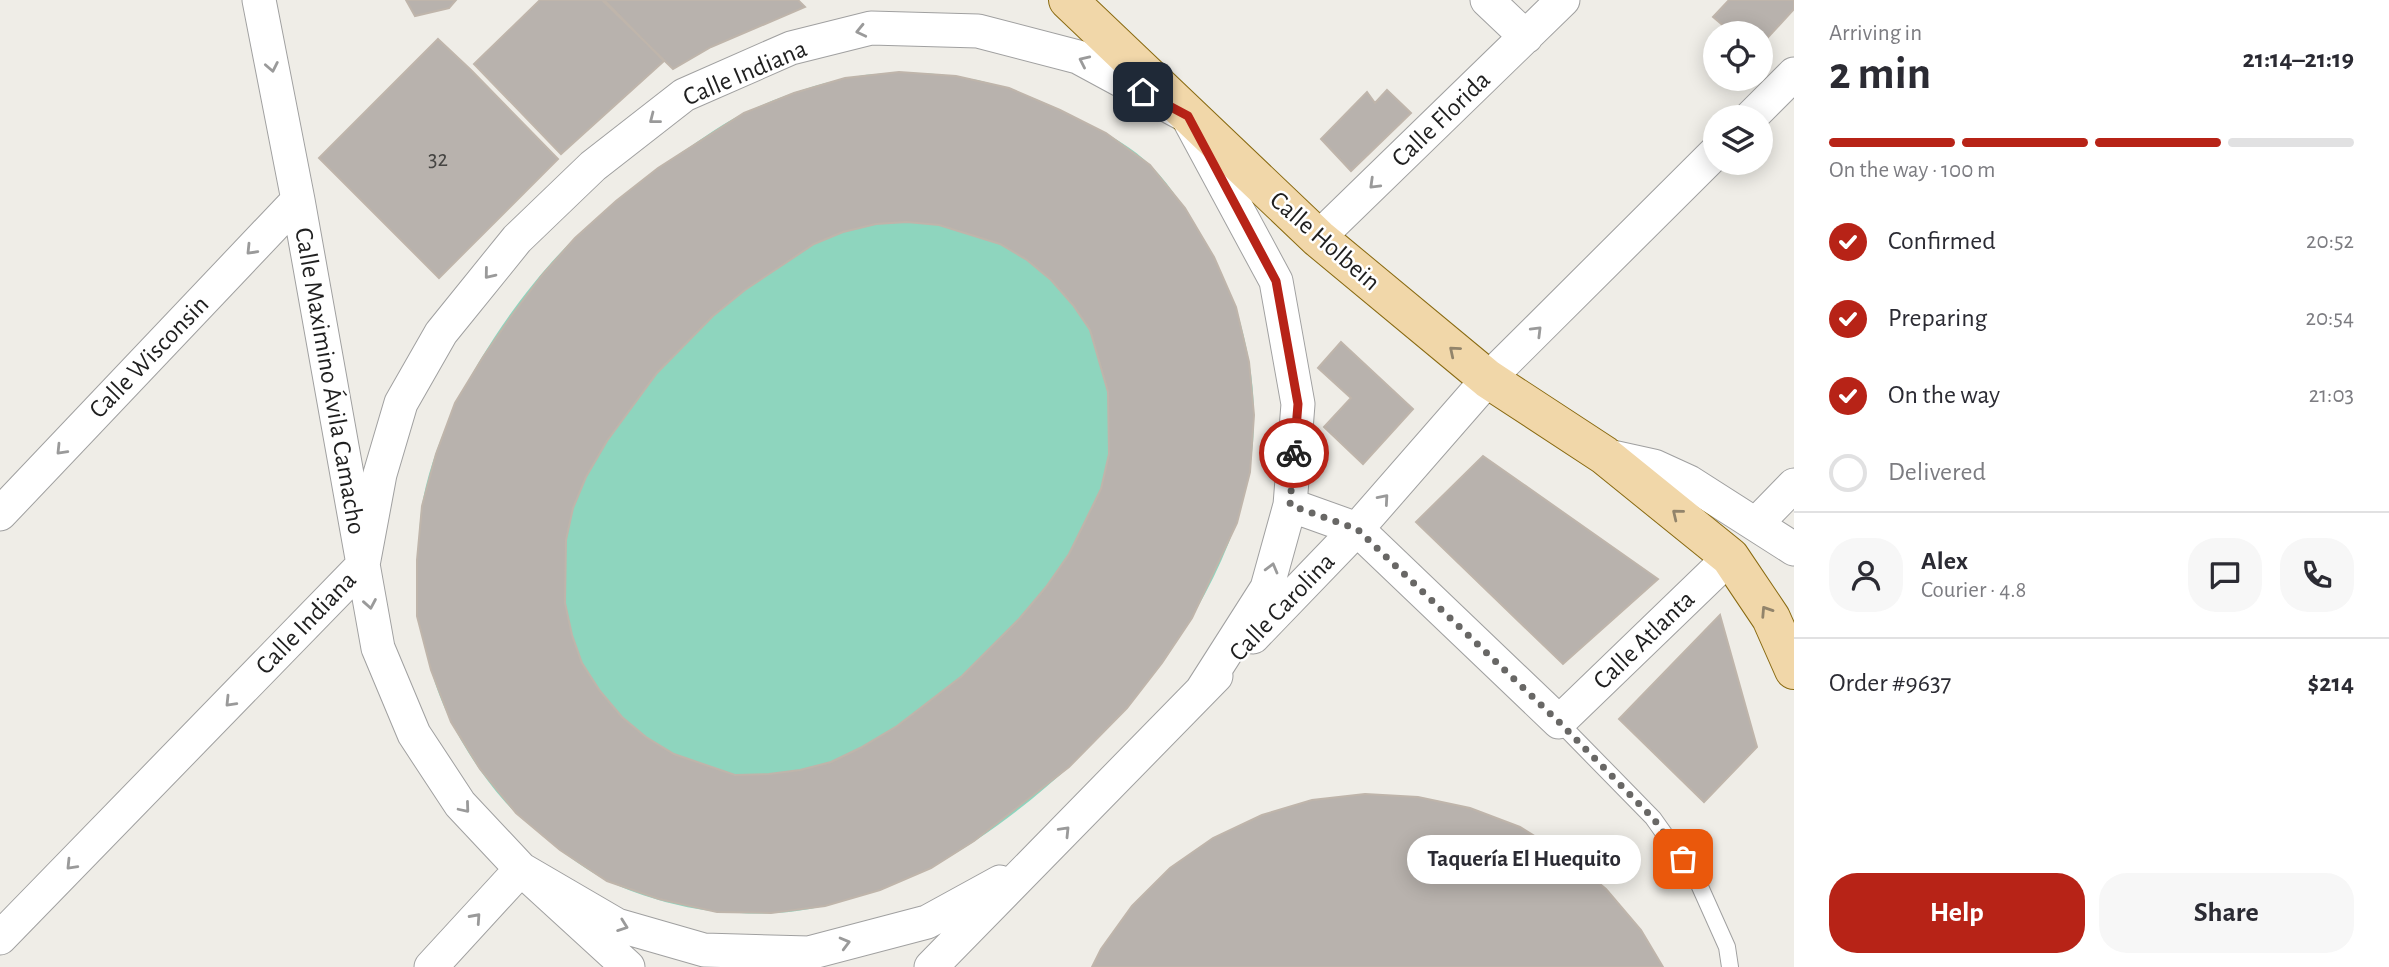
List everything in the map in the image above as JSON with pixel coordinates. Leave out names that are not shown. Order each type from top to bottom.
[{"type":"main road","name":"Calle Holbein","points":[[1068,0],[1318,239],[1488,379],[1604,455],[1730,557],[1771,618],[1794,670]]},
{"type":"street","name":"Calle Maximino Ávila Camacho","points":[[259,0],[298,200],[378,648],[414,734],[460,804],[520,869],[628,967]]},
{"type":"street","points":[[1487,0],[1525,37]]},
{"type":"street","name":"Calle Florida","points":[[1318,239],[1563,0]]},
{"type":"street","name":"Calle Indiana","points":[[0,939],[363,565],[380,474],[401,404],[441,333],[517,239],[593,166],[684,95],[791,48],[871,28],[978,31],[1078,57],[1188,116]]},
{"type":"street","points":[[1763,105],[1794,74]]},
{"type":"street","points":[[1188,116],[1276,281],[1298,404],[1290,505],[1267,588],[1202,690]]},
{"type":"street","name":"Calle Carolina","points":[[932,967],[1357,529],[1488,379],[1703,165]]},
{"type":"street","name":"Calle Wisconsin","points":[[0,514],[298,200]]},
{"type":"street","name":"Calle Holbein","points":[[1604,455],[1654,466],[1689,482],[1794,549]]},
{"type":"street","points":[[1756,524],[1794,485]]},
{"type":"street","points":[[1290,505],[1357,529],[1559,722]]},
{"type":"street","name":"Calle Atlanta","points":[[1559,722],[1730,557]]},
{"type":"street","points":[[431,967],[520,869],[617,925],[704,950],[810,953],[927,922],[1037,860]]},
{"type":"lane","points":[[1559,722],[1653,818],[1683,859],[1697,880],[1727,947],[1730,967]]},
{"type":"green space","points":[[899,72],[939,74],[987,82],[1054,107],[1137,153],[1159,174],[1180,202],[1234,302],[1253,388],[1254,414],[1247,481],[1227,548],[1194,613],[1152,675],[1103,733],[1049,784],[993,828],[937,864],[843,900],[802,910],[775,913],[709,911],[651,898],[599,876],[525,821],[495,790],[455,730],[431,668],[422,599],[420,527],[429,475],[459,399],[503,325],[554,260],[604,211],[669,161],[740,115],[823,84],[860,76]]},
{"type":"building","points":[[406,0],[456,0],[449,8],[415,16]]},
{"type":"building","points":[[540,0],[604,0],[664,61],[561,154],[474,64]]},
{"type":"building","points":[[602,0],[798,0],[805,7],[711,47],[673,69]]},
{"type":"building","points":[[1729,0],[1794,0],[1794,9],[1773,32],[1773,21],[1718,21],[1713,17]]},
{"type":"building","points":[[438,39],[558,159],[439,278],[319,158]]},
{"type":"building","points":[[899,72],[956,76],[1009,88],[1106,133],[1150,165],[1185,208],[1214,257],[1236,307],[1249,362],[1254,415],[1250,472],[1237,523],[1192,618],[1127,708],[1069,767],[974,841],[931,868],[880,890],[825,906],[771,913],[717,912],[659,899],[607,881],[560,850],[516,813],[480,769],[451,722],[431,670],[417,616],[417,560],[422,506],[436,454],[455,403],[512,315],[575,238],[658,168],[744,113],[794,93],[845,78]],"holes":[[[907,222],[939,225],[1000,244],[1027,260],[1051,280],[1090,330],[1108,392],[1109,454],[1101,489],[1069,554],[1019,619],[962,676],[897,726],[860,748],[831,762],[769,774],[735,775],[674,754],[646,737],[622,717],[600,691],[582,663],[572,635],[565,603],[566,540],[573,508],[586,477],[607,441],[657,373],[713,316],[745,290],[814,244],[843,232],[876,224]]]},
{"type":"building","points":[[1387,90],[1411,113],[1351,171],[1321,139],[1367,92],[1375,103]]},
{"type":"building","points":[[1341,342],[1413,409],[1363,464],[1324,427],[1351,398],[1318,368]]},
{"type":"building","points":[[1483,456],[1658,579],[1563,664],[1416,522]]},
{"type":"building","points":[[1720,615],[1757,747],[1704,802],[1619,719]]},
{"type":"building","points":[[1365,794],[1418,797],[1470,808],[1520,827],[1565,855],[1606,889],[1641,930],[1663,967],[1092,967],[1101,949],[1132,906],[1170,868],[1213,838],[1262,815],[1312,800]]},
{"type":"way so far","points":[[1294,453],[1290,505],[1357,529],[1559,722],[1653,818],[1683,859]]},
{"type":"place","name":"Taquería El Huequito","points":[[1683,859]]},
{"type":"route","points":[[1143,92],[1188,116],[1276,281],[1298,404],[1294,453]]}]
